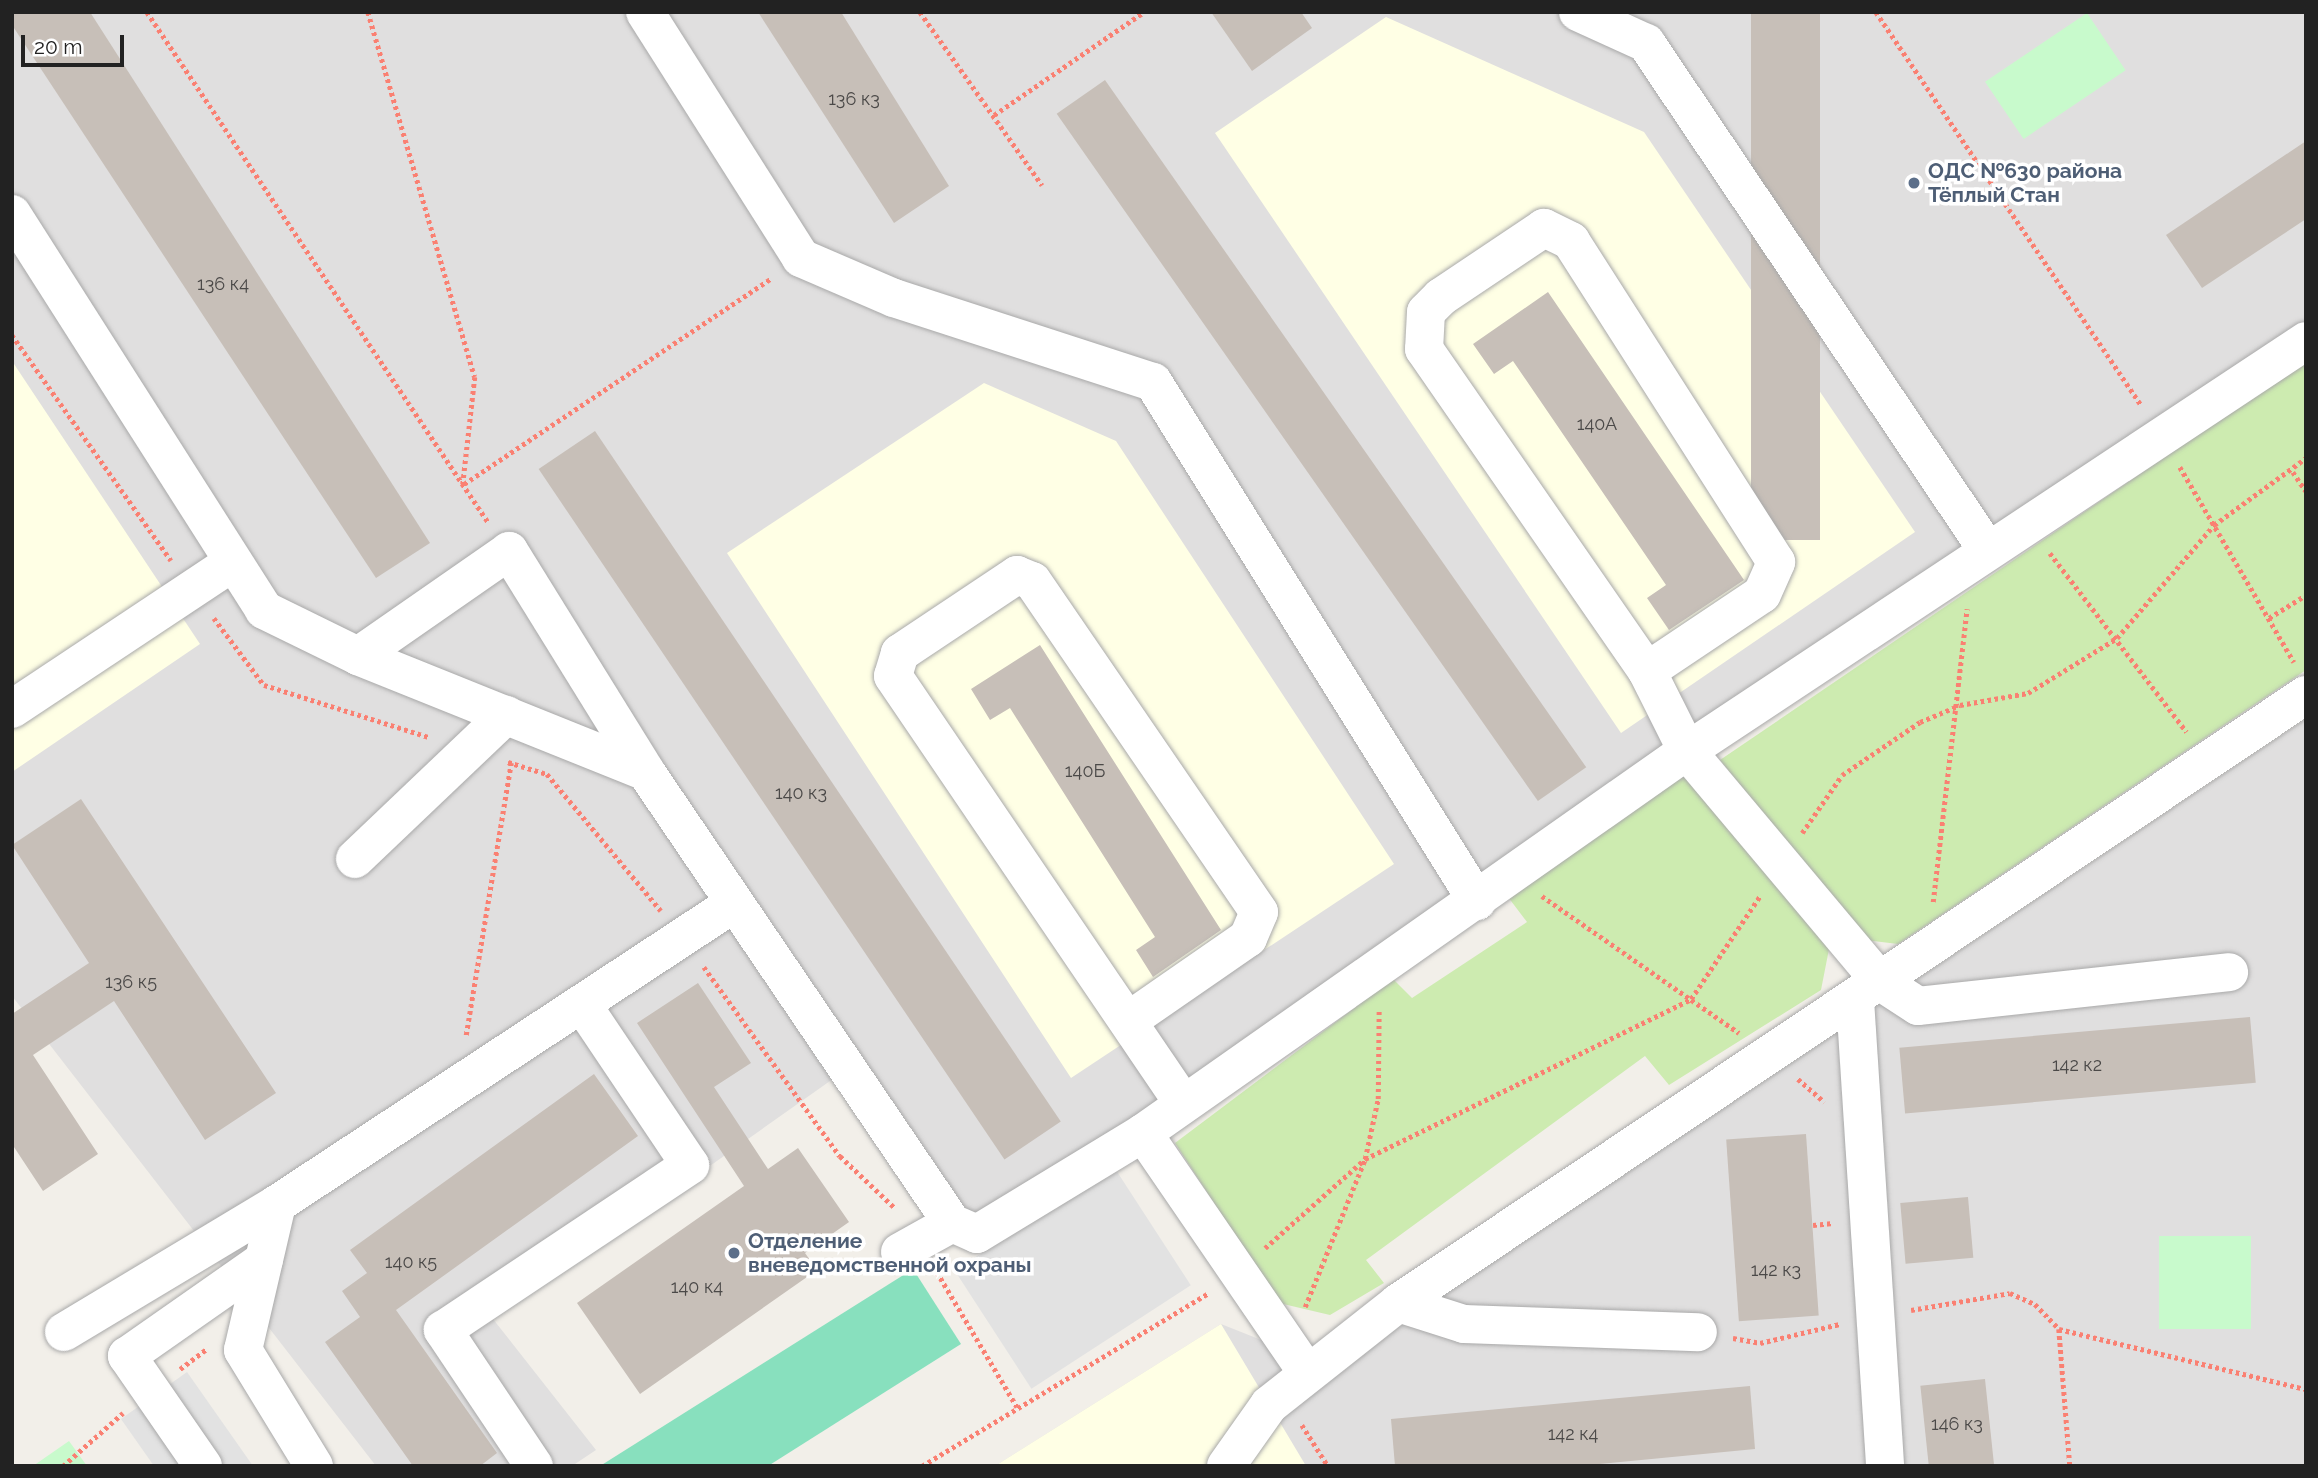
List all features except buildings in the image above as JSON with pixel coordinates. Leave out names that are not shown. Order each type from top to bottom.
[{"type":"street","points":[[645,12],[801,258],[894,298],[1153,382],[1477,901]]},
{"type":"street","points":[[1578,12],[1646,43],[1979,557]]},
{"type":"street","points":[[12,214],[264,610],[358,656],[646,772]]},
{"type":"street","points":[[1647,671],[1762,594],[1776,562],[1571,241],[1544,228],[1441,297],[1426,312],[1423,349],[1647,671],[1687,751],[1868,991],[1875,1316],[1885,1466]]},
{"type":"street","points":[[358,656],[509,551],[646,772],[733,904],[952,1223],[977,1234],[1143,1133],[1687,751],[2306,341]]},
{"type":"street","points":[[12,709],[233,562]]},
{"type":"street","points":[[1128,1021],[1248,938],[1259,912],[1032,581],[1017,575],[900,653],[893,676],[1183,1103]]},
{"type":"street","points":[[1226,1466],[1269,1405],[1306,1370],[1398,1303],[1771,1056],[2208,761],[2303,684]]},
{"type":"street","points":[[355,859],[506,715]]},
{"type":"street","points":[[64,1332],[277,1203],[457,1088],[584,1006],[733,904]]},
{"type":"street","points":[[1868,991],[1918,1006],[2229,972]]},
{"type":"street","points":[[534,1466],[443,1330],[690,1165],[584,1006]]},
{"type":"street","points":[[1143,1133],[1306,1370]]},
{"type":"street","points":[[277,1203],[243,1350],[314,1466]]},
{"type":"street","points":[[909,1247],[952,1223]]},
{"type":"street","points":[[203,1466],[127,1356],[264,1260]]},
{"type":"street","points":[[1398,1303],[1464,1324],[1699,1332]]},
{"type":"path","points":[[146,12],[509,551]]},
{"type":"path","points":[[368,12],[475,377],[463,485]]},
{"type":"path","points":[[920,12],[1042,185]]},
{"type":"path","points":[[994,115],[1144,12]]},
{"type":"path","points":[[1876,12],[2163,438],[2269,618],[2303,684]]},
{"type":"path","points":[[463,485],[801,258]]},
{"type":"path","points":[[2293,472],[2306,491]]},
{"type":"path","points":[[2028,525],[2208,761]]},
{"type":"path","points":[[1927,951],[1979,557]]},
{"type":"path","points":[[2269,618],[2306,595]]},
{"type":"path","points":[[457,1088],[511,763]]},
{"type":"path","points":[[1513,875],[1771,1056]]},
{"type":"path","points":[[682,937],[840,1156],[897,1211],[909,1247],[1017,1408]]},
{"type":"path","points":[[1304,1312],[1364,1159],[1378,1099],[1380,969]]},
{"type":"path","points":[[1813,1225],[1832,1223]]},
{"type":"path","points":[[922,1466],[1185,1310],[1237,1272]]},
{"type":"path","points":[[1875,1316],[2010,1293],[2035,1304],[2059,1329],[2306,1389]]},
{"type":"path","points":[[1760,1343],[1838,1324]]},
{"type":"path","points":[[2059,1329],[2070,1466]]},
{"type":"path","points":[[1306,1370],[1297,1416],[1328,1466]]},
{"type":"shaded area","points":[[12,12],[2306,12],[2306,341],[977,1234],[857,1062],[493,1319],[596,1450],[572,1466],[376,1466],[12,996]]},
{"type":"shaded area","points":[[1386,17],[1644,132],[1915,532],[1621,733],[1215,133]]},
{"type":"shaded area","points":[[12,361],[200,644],[12,772]]},
{"type":"shaded area","points":[[984,383],[1116,441],[1394,864],[1071,1078],[727,553]]},
{"type":"shaded area","points":[[2306,719],[2306,1466],[995,1466],[1221,1324],[1334,1369]]},
{"type":"shaded area","points":[[1114,1167],[1191,1285],[1031,1389],[955,1270]]},
{"type":"shaded area","points":[[1221,1324],[1306,1466],[995,1466]]},
{"type":"shaded area","points":[[187,1372],[253,1466],[154,1466],[121,1419]]},
{"type":"green space","points":[[2087,13],[2126,70],[2024,139],[1985,82]]},
{"type":"green space","points":[[2306,361],[2306,670],[1898,944],[1865,940],[1720,760]]},
{"type":"green space","points":[[1683,771],[1829,949],[1821,990],[1669,1085],[1645,1056],[1366,1260],[1384,1283],[1330,1315],[1279,1303],[1175,1143],[1393,979],[1412,998],[1527,922],[1508,897]]},
{"type":"green space","points":[[2159,1236],[2251,1236],[2251,1329],[2159,1329]]},
{"type":"green space","points":[[913,1269],[961,1344],[768,1466],[600,1466]]},
{"type":"green space","points":[[69,1441],[87,1466],[33,1466]]},
{"type":"place","name":"ОДС №630 района Тёплый Стан","points":[[1914,183]]},
{"type":"place","name":"Отделение вневедомственной охраны","points":[[734,1253]]}]
